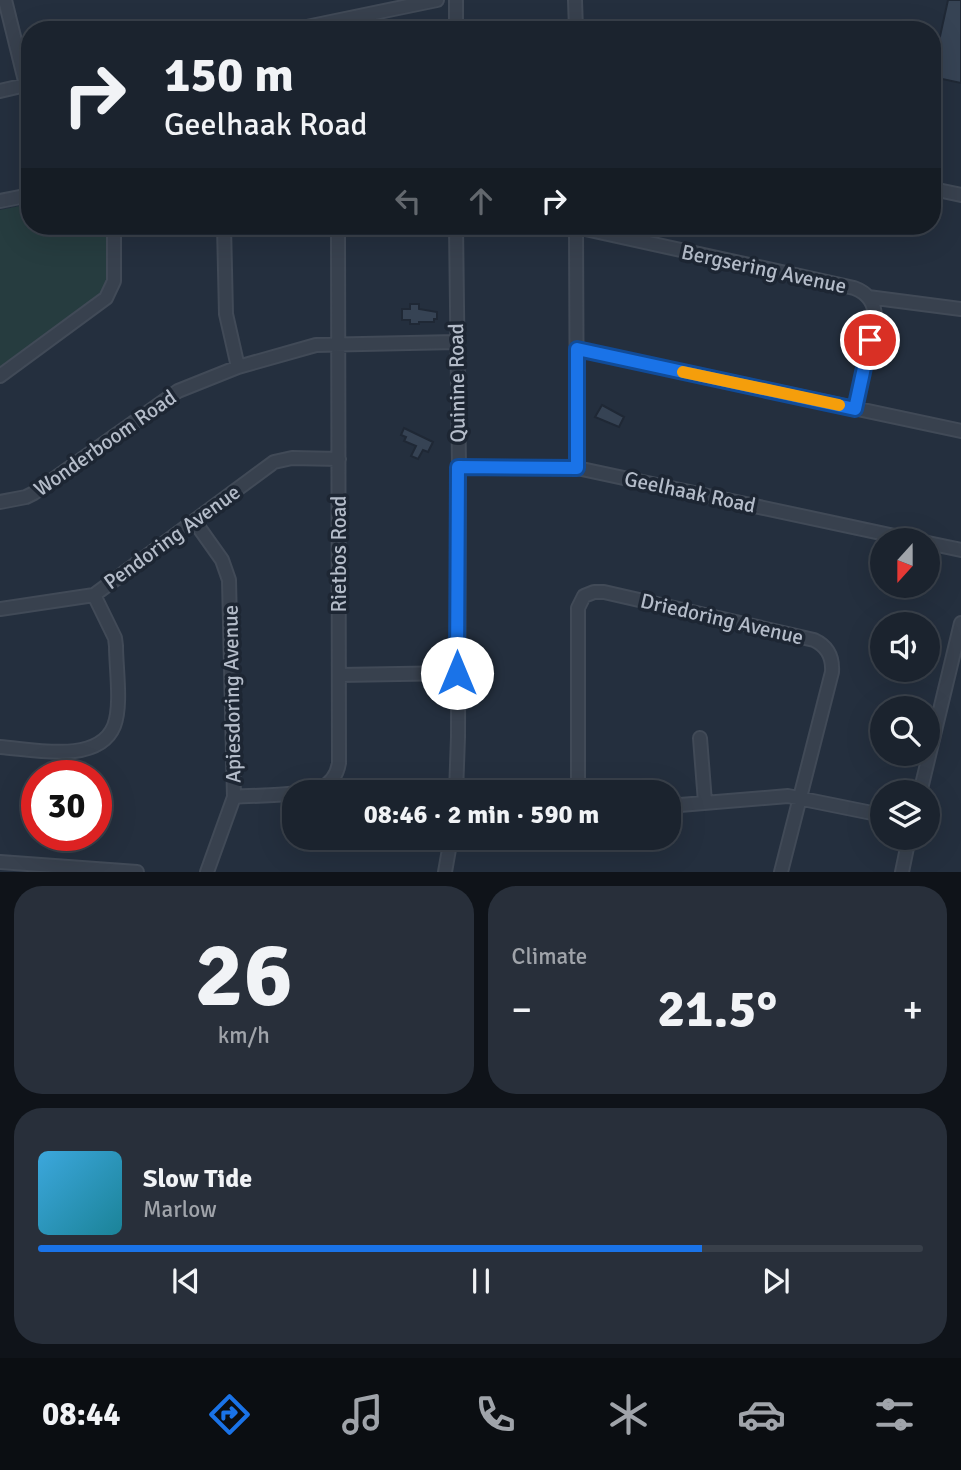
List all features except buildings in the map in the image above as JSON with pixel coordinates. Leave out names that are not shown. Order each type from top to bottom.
[{"type":"street","points":[[5,0],[21,59]]},
{"type":"street","points":[[353,21],[437,0]]},
{"type":"street","points":[[456,0],[456,21]]},
{"type":"street","points":[[575,0],[576,21]]},
{"type":"street","points":[[0,91],[21,86]]},
{"type":"street","points":[[941,191],[961,195]]},
{"type":"street","points":[[0,201],[21,197]]},
{"type":"street","points":[[0,376],[106,298],[114,281],[114,235]]},
{"type":"street","points":[[224,235],[226,314],[237,367]]},
{"type":"street","name":"Rietbos Road","points":[[234,797],[318,789],[330,782],[338,770],[338,235]]},
{"type":"street","name":"Quinine Road","points":[[456,235],[456,780]]},
{"type":"street","points":[[576,235],[577,468]]},
{"type":"street","name":"Bergsering Avenue","points":[[612,235],[854,288],[868,296],[961,309]]},
{"type":"street","name":"Bergsering Avenue","points":[[855,409],[875,317],[868,296]]},
{"type":"street","name":"Wonderboom Road","points":[[0,502],[34,493],[178,391],[237,367],[307,346],[456,342]]},
{"type":"street","points":[[577,349],[961,431]]},
{"type":"street","name":"Pendoring Avenue","points":[[0,609],[94,595],[274,462],[292,457],[339,459]]},
{"type":"street","name":"Geelhaak Road","points":[[458,467],[577,468],[870,531]]},
{"type":"street","name":"Apiesdoring Avenue","points":[[195,522],[222,560],[229,580],[234,797],[207,872]]},
{"type":"street","points":[[940,546],[961,550]]},
{"type":"street","name":"Driedoring Avenue","points":[[578,780],[578,608],[584,596],[598,592],[814,640],[830,655],[832,672],[781,872]]},
{"type":"street","points":[[0,747],[79,752],[96,746],[114,727],[117,709],[115,638],[94,595]]},
{"type":"street","points":[[923,780],[961,623]]},
{"type":"street","points":[[340,675],[457,673]]},
{"type":"street","points":[[700,738],[705,802]]},
{"type":"street","points":[[681,805],[801,797],[870,812]]},
{"type":"street","points":[[445,872],[449,850]]},
{"type":"street","points":[[902,872],[907,850]]},
{"type":"street","points":[[0,862],[137,872]]},
{"type":"green space","points":[[21,206],[21,235],[108,235],[107,286],[103,292],[0,367],[0,210]]},
{"type":"slow traffic","points":[[683,372],[839,405]]},
{"type":"route","points":[[457,673],[458,467],[577,468],[577,349],[855,409],[870,340]]}]
